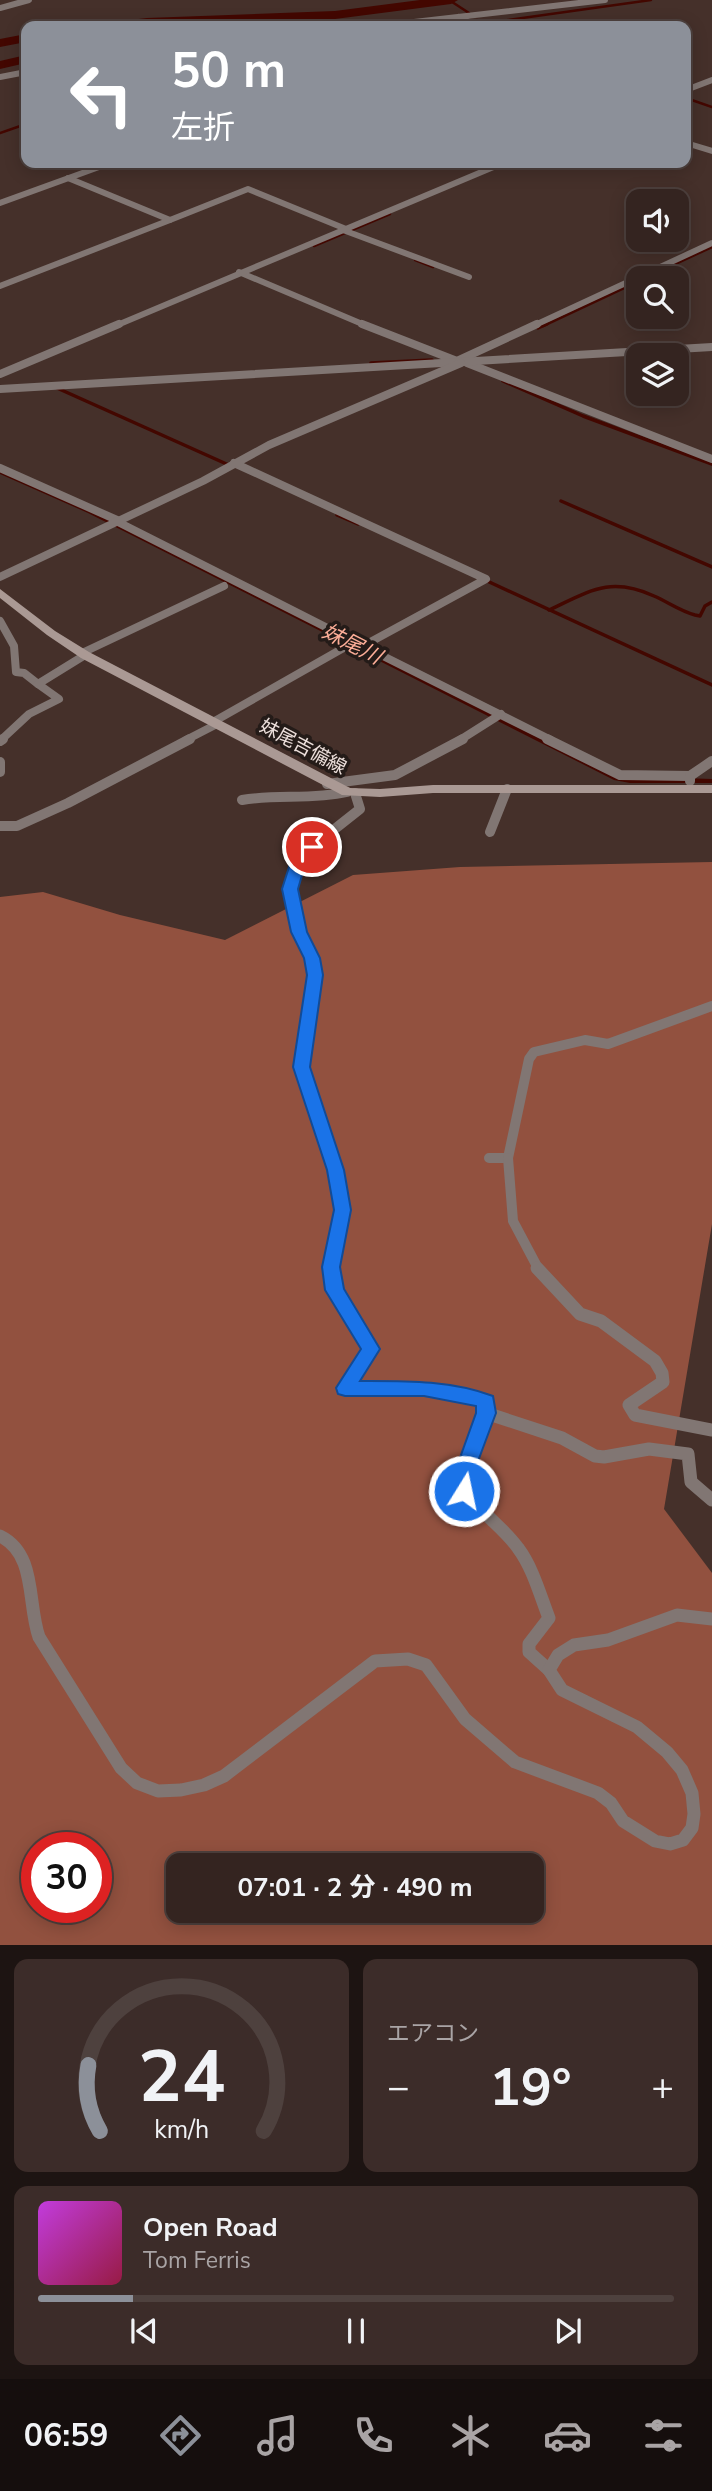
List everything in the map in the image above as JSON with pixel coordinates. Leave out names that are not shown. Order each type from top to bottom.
[{"type":"main road","name":"妹尾吉備線","points":[[1,593],[83,654],[327,783],[351,793],[691,783],[712,789]]},
{"type":"street","points":[[0,8],[29,0]]},
{"type":"street","points":[[420,21],[605,0]]},
{"type":"street","points":[[460,16],[468,21]]},
{"type":"street","points":[[0,77],[21,73]]},
{"type":"street","points":[[691,88],[712,80]]},
{"type":"street","points":[[691,145],[712,151]]},
{"type":"street","points":[[0,203],[98,168]]},
{"type":"street","points":[[0,374],[491,168]]},
{"type":"street","points":[[70,179],[170,220]]},
{"type":"street","points":[[0,286],[248,189],[346,231],[469,277]]},
{"type":"street","points":[[0,577],[203,481],[282,439],[461,361],[712,243]]},
{"type":"street","points":[[242,274],[584,411],[712,459]]},
{"type":"street","points":[[0,389],[712,347]]},
{"type":"street","points":[[0,826],[17,826],[68,803],[354,644],[484,580],[232,465]]},
{"type":"street","points":[[0,468],[114,522],[620,775],[691,783],[712,761]]},
{"type":"street","points":[[38,684],[83,654],[224,586]]},
{"type":"street","points":[[0,621],[14,646],[16,672],[24,673],[59,699],[29,715],[0,741]]},
{"type":"street","points":[[327,783],[395,775],[499,716]]},
{"type":"street","points":[[0,762],[0,772]]},
{"type":"street","points":[[490,832],[507,789]]},
{"type":"street","points":[[0,1536],[10,1539],[19,1548],[26,1562],[31,1614],[39,1637],[121,1768],[138,1784],[158,1790],[203,1786],[224,1776],[375,1661],[408,1659],[426,1665],[465,1719],[515,1762],[598,1793],[611,1804],[623,1821],[655,1841],[670,1844],[683,1840],[692,1828],[692,1793],[682,1770],[667,1752],[636,1727],[562,1690],[549,1670],[528,1652],[529,1644],[549,1618],[524,1555],[464,1491],[462,1480],[486,1413],[486,1402],[424,1388],[345,1388],[370,1349],[335,1290],[331,1267],[343,1210],[335,1170],[302,1067],[315,975],[312,958],[299,932],[290,889],[297,864],[312,847],[360,809],[351,793],[329,796],[269,796],[242,800]]},
{"type":"street","points":[[712,1006],[608,1045],[585,1040],[534,1052],[529,1059],[508,1158],[513,1221],[537,1268],[580,1314],[601,1321],[626,1338],[655,1361],[662,1373],[663,1382],[653,1390],[637,1396],[629,1405],[635,1415],[712,1430]]},
{"type":"street","points":[[489,1158],[508,1158]]},
{"type":"street","points":[[486,1413],[562,1438],[595,1456],[604,1457],[649,1449],[688,1454],[688,1479],[696,1489],[712,1500]]},
{"type":"street","points":[[549,1670],[558,1655],[574,1646],[608,1640],[677,1615],[712,1619]]},
{"type":"shaded area","points":[[712,862],[712,1224],[664,1509],[712,1573],[712,1945],[0,1945],[0,897],[43,892],[120,915],[225,940],[353,875],[460,867]]},
{"type":"water","name":"妹尾川","points":[[0,471],[85,507],[619,776],[712,779],[712,783],[630,783],[614,780],[88,513],[0,474]]},
{"type":"waterway","points":[[429,0],[435,3]]},
{"type":"waterway","points":[[449,0],[469,13]]},
{"type":"waterway","points":[[174,21],[335,15],[451,0]]},
{"type":"waterway","points":[[501,21],[651,0]]},
{"type":"waterway","points":[[0,43],[21,39]]},
{"type":"waterway","points":[[0,65],[21,60]]},
{"type":"waterway","points":[[691,100],[712,107]]},
{"type":"waterway","points":[[0,133],[21,126]]},
{"type":"waterway","points":[[314,246],[390,214]]},
{"type":"waterway","points":[[671,266],[712,247]]},
{"type":"waterway","points":[[415,260],[433,267]]},
{"type":"waterway","points":[[543,326],[626,287]]},
{"type":"waterway","points":[[538,328],[547,324]]},
{"type":"waterway","points":[[371,363],[432,360]]},
{"type":"waterway","points":[[503,381],[583,416],[712,464]]},
{"type":"waterway","points":[[57,388],[231,466]]},
{"type":"waterway","points":[[561,501],[712,567]]},
{"type":"waterway","points":[[337,515],[358,524]]},
{"type":"waterway","points":[[485,580],[549,610]]},
{"type":"waterway","points":[[549,610],[589,592],[612,587],[639,590],[700,616],[705,606],[712,602]]},
{"type":"waterway","points":[[549,610],[712,685]]},
{"type":"route","points":[[312,847],[297,864],[290,889],[299,932],[312,958],[315,975],[302,1067],[335,1170],[343,1210],[331,1267],[335,1290],[370,1349],[345,1388],[424,1388],[486,1402],[486,1413],[462,1480],[464,1491]]}]
